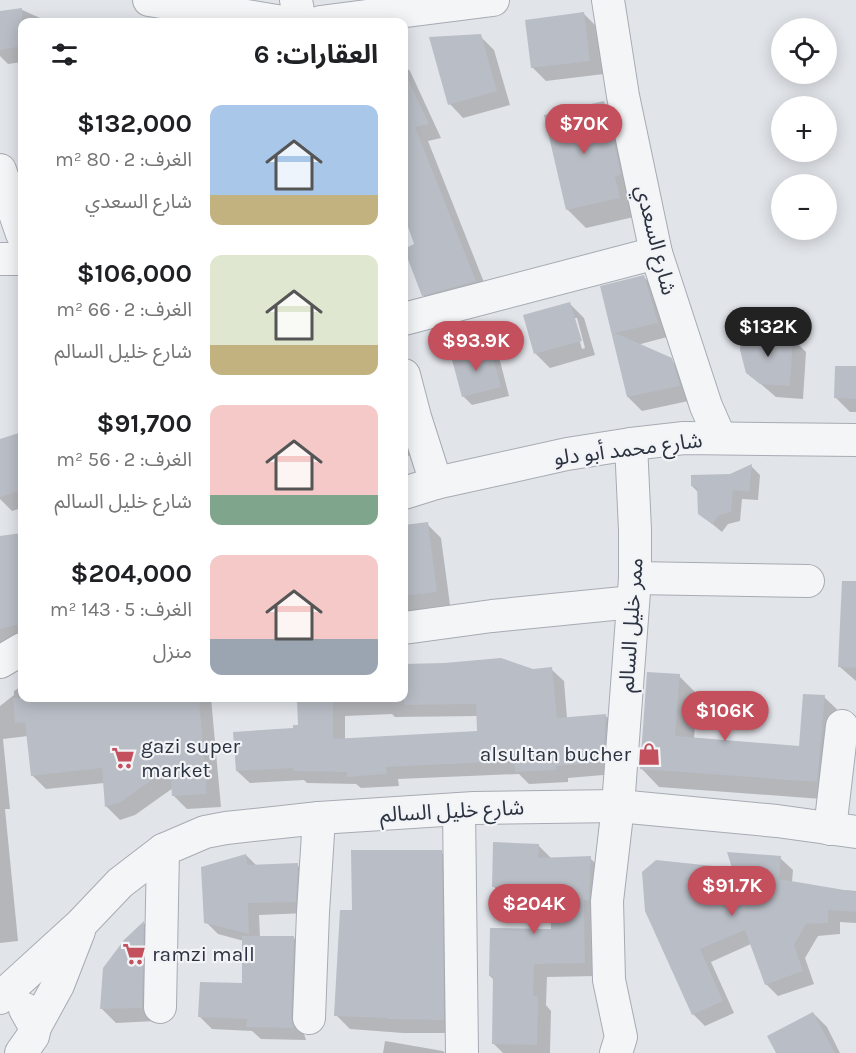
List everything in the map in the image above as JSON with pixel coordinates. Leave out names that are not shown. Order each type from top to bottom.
[{"type":"street","points":[[148,0],[258,18]]},
{"type":"street","points":[[296,0],[299,18]]},
{"type":"street","points":[[351,18],[493,0]]},
{"type":"street","name":"شارع السعدي","points":[[608,0],[623,96],[656,253],[706,406],[720,438]]},
{"type":"street","points":[[0,170],[18,222]]},
{"type":"street","points":[[408,318],[656,253]]},
{"type":"street","points":[[0,259],[18,259]]},
{"type":"street","points":[[408,390],[436,483]]},
{"type":"street","name":"شارع محمد أبو دلو","points":[[408,492],[436,483],[567,454],[631,444],[684,438],[856,440]]},
{"type":"street","name":"ممر خليل السالم","points":[[626,1048],[609,980],[607,901],[618,806],[634,590],[635,530],[631,444]]},
{"type":"street","points":[[408,627],[492,616],[634,590],[808,581]]},
{"type":"street","points":[[0,662],[18,651]]},
{"type":"street","points":[[842,726],[843,830]]},
{"type":"street","name":"شارع خليل السالم","points":[[0,998],[81,924],[120,883],[163,850],[206,832],[319,818],[459,809],[618,806],[777,821],[843,830]]},
{"type":"street","points":[[459,809],[462,1053]]},
{"type":"street","points":[[309,1018],[319,818]]},
{"type":"street","points":[[160,1007],[163,850]]},
{"type":"street","name":"شارع خليل السالم","points":[[34,1042],[81,924]]},
{"type":"street","points":[[0,998],[11,1000],[27,1011],[34,1042]]},
{"type":"building","points":[[22,8],[22,18],[18,18],[18,47],[0,50],[0,11]]},
{"type":"building","points":[[584,12],[590,61],[531,68],[525,20]]},
{"type":"building","points":[[481,34],[497,91],[448,105],[429,37]]},
{"type":"building","points":[[408,79],[429,124],[415,127],[476,281],[422,296],[408,259],[408,247],[414,244],[408,227]]},
{"type":"building","points":[[604,101],[621,174],[615,177],[620,198],[566,210],[544,115]]},
{"type":"building","points":[[644,275],[658,323],[615,333],[672,358],[680,386],[627,397],[600,286]]},
{"type":"building","points":[[570,302],[582,341],[534,354],[523,315]]},
{"type":"building","points":[[741,333],[793,337],[790,386],[760,384],[746,373],[740,350]]},
{"type":"building","points":[[490,346],[501,387],[462,397],[451,356]]},
{"type":"building","points":[[835,366],[856,366],[856,399],[834,398]]},
{"type":"building","points":[[18,433],[18,491],[0,497],[0,439]]},
{"type":"building","points":[[752,464],[749,492],[733,490],[731,512],[719,515],[712,524],[698,514],[697,487],[691,486],[691,475],[730,474]]},
{"type":"building","points":[[428,522],[437,592],[408,596],[408,524]]},
{"type":"building","points":[[18,534],[18,625],[0,629],[0,536]]},
{"type":"building","points":[[842,581],[856,581],[856,668],[838,667]]},
{"type":"building","points":[[501,658],[533,669],[552,667],[557,718],[606,714],[603,762],[556,766],[556,770],[515,772],[514,761],[386,767],[387,774],[347,777],[347,772],[293,771],[293,768],[236,771],[233,732],[293,728],[293,725],[298,725],[297,702],[333,702],[333,739],[477,731],[476,704],[404,705],[404,702],[408,702],[408,664]]},
{"type":"building","points":[[647,672],[680,674],[675,736],[799,746],[803,694],[825,695],[817,782],[640,769]]},
{"type":"building","points":[[13,698],[18,698],[18,702],[199,702],[207,794],[172,796],[170,767],[121,802],[105,807],[102,768],[31,776],[25,722],[15,723]]},
{"type":"building","points":[[493,842],[539,844],[538,858],[591,856],[589,900],[584,900],[585,963],[534,964],[533,996],[538,996],[537,1045],[492,1044],[493,976],[489,976],[490,928],[551,929],[550,888],[492,887]]},
{"type":"building","points":[[351,850],[442,850],[444,1020],[334,1016],[340,910],[352,910]]},
{"type":"building","points":[[727,852],[781,856],[779,879],[856,892],[856,912],[828,910],[828,923],[806,924],[794,945],[803,971],[765,985],[745,930],[700,949],[723,1001],[692,1015],[645,911],[642,872],[656,860],[732,868]]},
{"type":"building","points":[[246,854],[247,865],[298,863],[296,902],[248,903],[249,934],[204,923],[201,867]]},
{"type":"building","name":"ramzi mall","points":[[144,921],[142,1008],[100,1009],[103,968],[124,940]]},
{"type":"building","points":[[242,936],[294,936],[291,1017],[294,1028],[246,1027],[247,1019],[198,1017],[200,982],[242,983]]},
{"type":"building","points":[[813,1012],[835,1053],[776,1053],[767,1036]]},
{"type":"place","name":"alsultan bucher","points":[[649,754]]},
{"type":"place","name":"gazi super market","points":[[123,758]]},
{"type":"place","name":"ramzi mall","points":[[134,954]]}]
